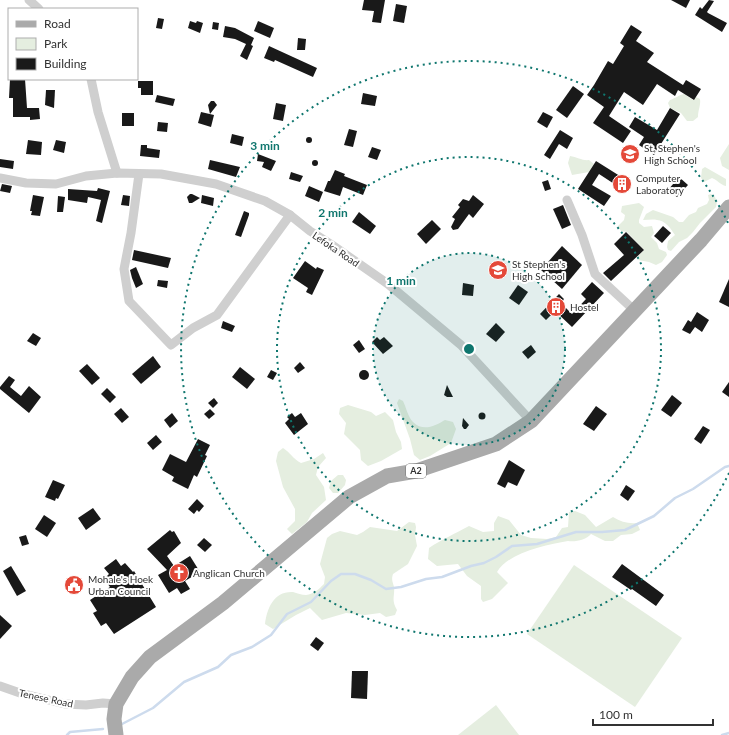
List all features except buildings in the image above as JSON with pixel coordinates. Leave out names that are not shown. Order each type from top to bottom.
[{"type":"main road","name":"A2","points":[[116,735],[114,719],[116,704],[132,677],[150,657],[223,603],[349,497],[388,476],[416,471],[496,444],[531,420],[701,240],[729,207]]},
{"type":"street","points":[[29,0],[38,8]]},
{"type":"street","points":[[91,80],[98,112],[117,173]]},
{"type":"street","name":"Lefoka Road","points":[[0,178],[26,183],[56,184],[86,176],[117,173],[161,174],[216,184],[265,201],[290,215],[310,231],[388,284],[461,345],[531,420]]},
{"type":"street","points":[[139,174],[131,233],[124,269],[129,301],[171,345],[194,328],[217,315],[290,215]]},
{"type":"street","points":[[567,200],[582,235],[595,274],[635,311]]},
{"type":"street","name":"Tenese Road","points":[[0,686],[20,693],[65,704],[116,704]]},
{"type":"green space","points":[[684,94],[693,100],[696,97],[700,99],[698,117],[693,121],[687,121],[681,113],[670,108],[668,103],[670,100]]},
{"type":"green space","points":[[729,144],[729,170],[722,166],[720,158]]},
{"type":"green space","points":[[570,156],[589,160],[594,164],[589,172],[572,175],[568,163]]},
{"type":"green space","points":[[705,167],[726,179],[726,186],[712,178],[704,182],[701,178],[702,169]]},
{"type":"green space","points":[[711,194],[715,197],[717,202],[716,207],[687,238],[679,242],[671,251],[668,250],[667,247],[668,241],[675,235],[670,228],[660,220],[643,220],[646,214],[653,210],[673,217],[679,222],[683,222],[689,215],[696,212],[698,208],[707,204],[709,200],[708,195]]},
{"type":"green space","points":[[639,203],[644,207],[639,223],[644,227],[652,226],[654,233],[651,237],[657,243],[659,249],[666,252],[667,255],[662,262],[656,265],[638,260],[637,257],[644,250],[627,232],[621,231],[618,226],[624,220],[625,215],[621,212],[622,206]]},
{"type":"green space","points":[[399,399],[403,401],[411,420],[421,427],[433,426],[445,420],[453,422],[456,429],[451,443],[430,456],[420,460],[414,455],[397,403]]},
{"type":"green space","points":[[348,405],[371,412],[376,416],[385,412],[393,420],[402,449],[381,461],[368,466],[361,460],[360,450],[344,434],[346,423],[339,414],[340,408]]},
{"type":"green space","points":[[283,448],[301,463],[314,459],[323,453],[326,458],[318,467],[316,475],[324,487],[326,500],[312,513],[307,522],[292,534],[287,529],[295,521],[295,509],[283,487],[276,461],[278,452]]},
{"type":"green space","points":[[338,475],[343,475],[346,480],[345,485],[338,493],[333,493],[329,488],[331,481]]},
{"type":"green space","points":[[575,511],[585,515],[596,527],[613,517],[625,522],[637,523],[640,530],[632,534],[621,535],[613,541],[605,541],[591,534],[581,540],[539,547],[519,554],[510,559],[497,572],[508,583],[492,599],[483,602],[481,599],[481,586],[467,576],[458,564],[437,566],[428,559],[429,548],[469,526],[483,532],[494,531],[494,523],[498,516],[509,520],[521,535],[531,538],[547,539],[556,537],[562,528],[568,527],[569,512]]},
{"type":"green space","points":[[409,522],[415,523],[417,546],[408,564],[393,574],[394,601],[397,610],[395,615],[386,617],[380,613],[365,615],[346,613],[322,620],[310,608],[273,629],[265,624],[270,607],[276,597],[286,592],[293,592],[303,595],[311,594],[324,584],[325,577],[320,564],[327,538],[332,534],[340,531],[357,535],[370,527],[397,531]]},
{"type":"green space","points":[[574,565],[682,638],[635,707],[527,634]]},
{"type":"green space","points":[[496,705],[519,735],[458,735]]},
{"type":"waterway","points":[[122,724],[153,708],[184,682],[218,667],[231,655],[252,647],[271,635],[287,614],[311,602],[331,581],[341,574],[355,574],[371,580],[386,589],[401,587],[426,579],[442,577],[471,566],[484,563],[512,546],[537,544],[576,532],[625,530],[654,516],[675,498],[693,489],[725,467],[729,466]]},
{"type":"waterway","points":[[67,735],[70,732],[103,729]]},
{"type":"waterway","points":[[722,735],[729,733]]},
{"type":"place","name":"St. Stephen's High School","points":[[630,154]]},
{"type":"place","name":"Computer Laboratory","points":[[622,184]]},
{"type":"place","name":"St Stephen's High School","points":[[498,270]]},
{"type":"place","name":"Hostel","points":[[556,307]]},
{"type":"place","name":"Anglican Church","points":[[179,573]]},
{"type":"place","name":"Mohale's Hoek Urban Council","points":[[74,585]]}]
